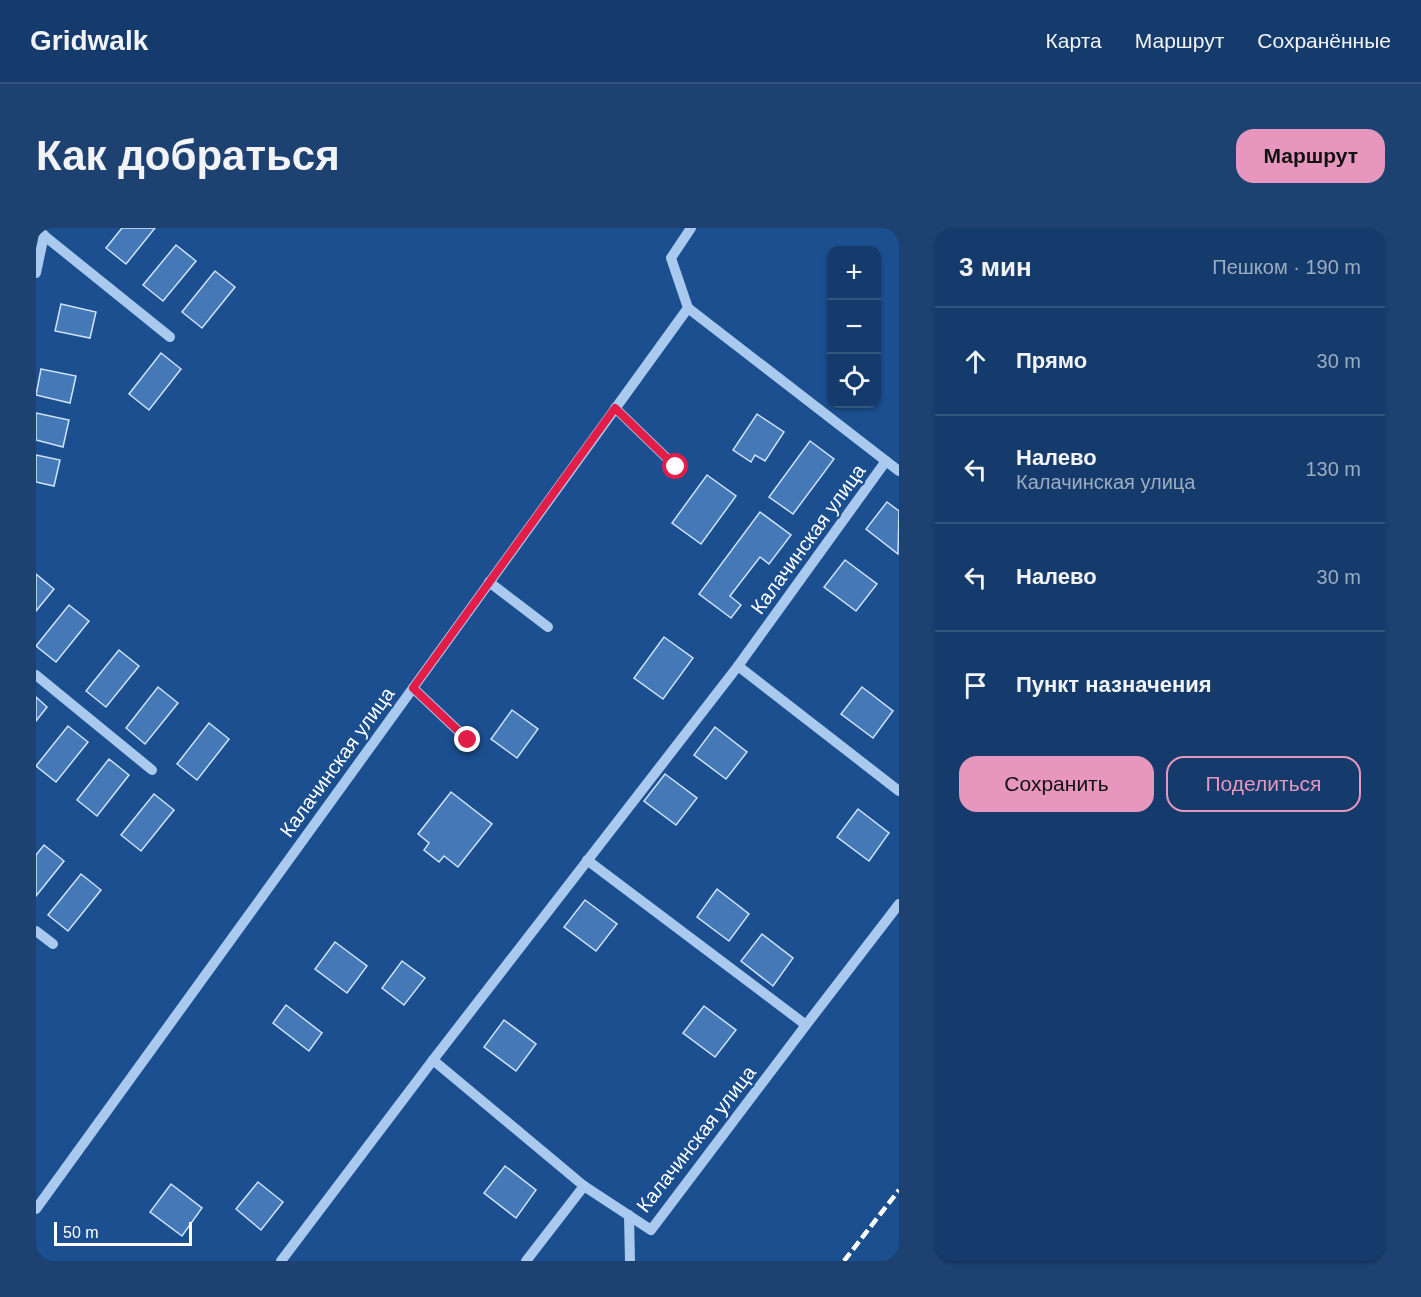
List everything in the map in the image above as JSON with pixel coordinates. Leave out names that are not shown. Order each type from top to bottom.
[{"type":"street","points":[[688,308],[671,258],[691,228]]},
{"type":"street","points":[[36,273],[40,232]]},
{"type":"street","points":[[40,232],[170,337]]},
{"type":"street","name":"Калачинская улица","points":[[36,1209],[688,308],[886,461],[738,666],[433,1060],[281,1261]]},
{"type":"street","points":[[615,408],[676,467]]},
{"type":"street","points":[[886,461],[899,471]]},
{"type":"street","points":[[489,582],[548,627]]},
{"type":"street","points":[[738,666],[899,791]]},
{"type":"street","points":[[36,675],[152,770]]},
{"type":"street","points":[[413,688],[468,740]]},
{"type":"street","points":[[587,860],[806,1025]]},
{"type":"street","name":"Калачинская улица","points":[[433,1060],[584,1186],[651,1230],[899,904]]},
{"type":"street","points":[[36,931],[52,944]]},
{"type":"street","points":[[526,1261],[584,1186]]},
{"type":"street","points":[[629,1215],[630,1261]]},
{"type":"building","points":[[122,228],[155,228],[126,264],[106,248]]},
{"type":"building","points":[[176,245],[196,261],[163,301],[143,285]]},
{"type":"building","points":[[215,271],[235,287],[202,328],[182,312]]},
{"type":"building","points":[[61,304],[96,312],[90,338],[55,331]]},
{"type":"building","points":[[161,353],[181,369],[149,410],[129,394]]},
{"type":"building","points":[[41,369],[76,376],[70,403],[36,395]]},
{"type":"building","points":[[36,413],[69,420],[63,447],[36,440]]},
{"type":"building","points":[[757,414],[784,432],[765,461],[755,455],[751,462],[733,450]]},
{"type":"building","points":[[810,441],[834,459],[793,514],[769,497]]},
{"type":"building","points":[[36,455],[60,460],[54,486],[36,482]]},
{"type":"building","points":[[707,475],[736,496],[701,544],[672,523]]},
{"type":"building","points":[[887,502],[899,511],[898,554],[866,529]]},
{"type":"building","points":[[760,512],[791,535],[769,564],[760,557],[730,596],[741,605],[731,618],[699,594]]},
{"type":"building","points":[[845,560],[877,584],[856,611],[824,587]]},
{"type":"building","points":[[36,574],[54,589],[36,611]]},
{"type":"building","points":[[69,605],[89,621],[56,662],[36,646]]},
{"type":"building","points":[[664,637],[693,658],[663,699],[634,678]]},
{"type":"building","points":[[119,650],[139,666],[106,707],[86,691]]},
{"type":"building","points":[[158,687],[178,703],[145,744],[126,728]]},
{"type":"building","points":[[862,687],[893,711],[873,738],[841,714]]},
{"type":"building","points":[[36,697],[47,707],[36,721]]},
{"type":"building","points":[[512,710],[538,729],[517,758],[491,739]]},
{"type":"building","points":[[209,723],[229,739],[197,780],[177,764]]},
{"type":"building","points":[[68,726],[88,742],[56,782],[36,766]]},
{"type":"building","points":[[715,727],[747,752],[726,779],[694,755]]},
{"type":"building","points":[[109,759],[129,775],[97,816],[77,800]]},
{"type":"building","points":[[665,774],[697,798],[676,825],[644,801]]},
{"type":"building","points":[[451,792],[492,824],[458,867],[444,856],[439,862],[424,850],[429,843],[418,834]]},
{"type":"building","points":[[154,794],[174,810],[141,851],[121,835]]},
{"type":"building","points":[[858,809],[889,833],[869,861],[837,837]]},
{"type":"building","points":[[44,845],[64,861],[36,896],[36,855]]},
{"type":"building","points":[[81,874],[101,890],[68,931],[48,915]]},
{"type":"building","points":[[717,889],[749,914],[729,941],[697,917]]},
{"type":"building","points":[[585,900],[617,924],[596,951],[564,927]]},
{"type":"building","points":[[762,934],[793,958],[773,986],[741,961]]},
{"type":"building","points":[[335,942],[367,966],[347,993],[315,969]]},
{"type":"building","points":[[402,961],[425,978],[404,1005],[382,988]]},
{"type":"building","points":[[286,1005],[322,1033],[309,1051],[273,1023]]},
{"type":"building","points":[[704,1006],[736,1030],[715,1057],[683,1033]]},
{"type":"building","points":[[504,1020],[536,1044],[516,1071],[484,1047]]},
{"type":"building","points":[[505,1166],[536,1190],[516,1218],[484,1193]]},
{"type":"building","points":[[258,1182],[283,1202],[261,1230],[236,1209]]},
{"type":"building","points":[[171,1184],[202,1208],[182,1236],[150,1212]]},
{"type":"railway","points":[[844,1261],[899,1190]]},
{"type":"route","points":[[468,740],[413,688],[615,408],[676,467]]}]
